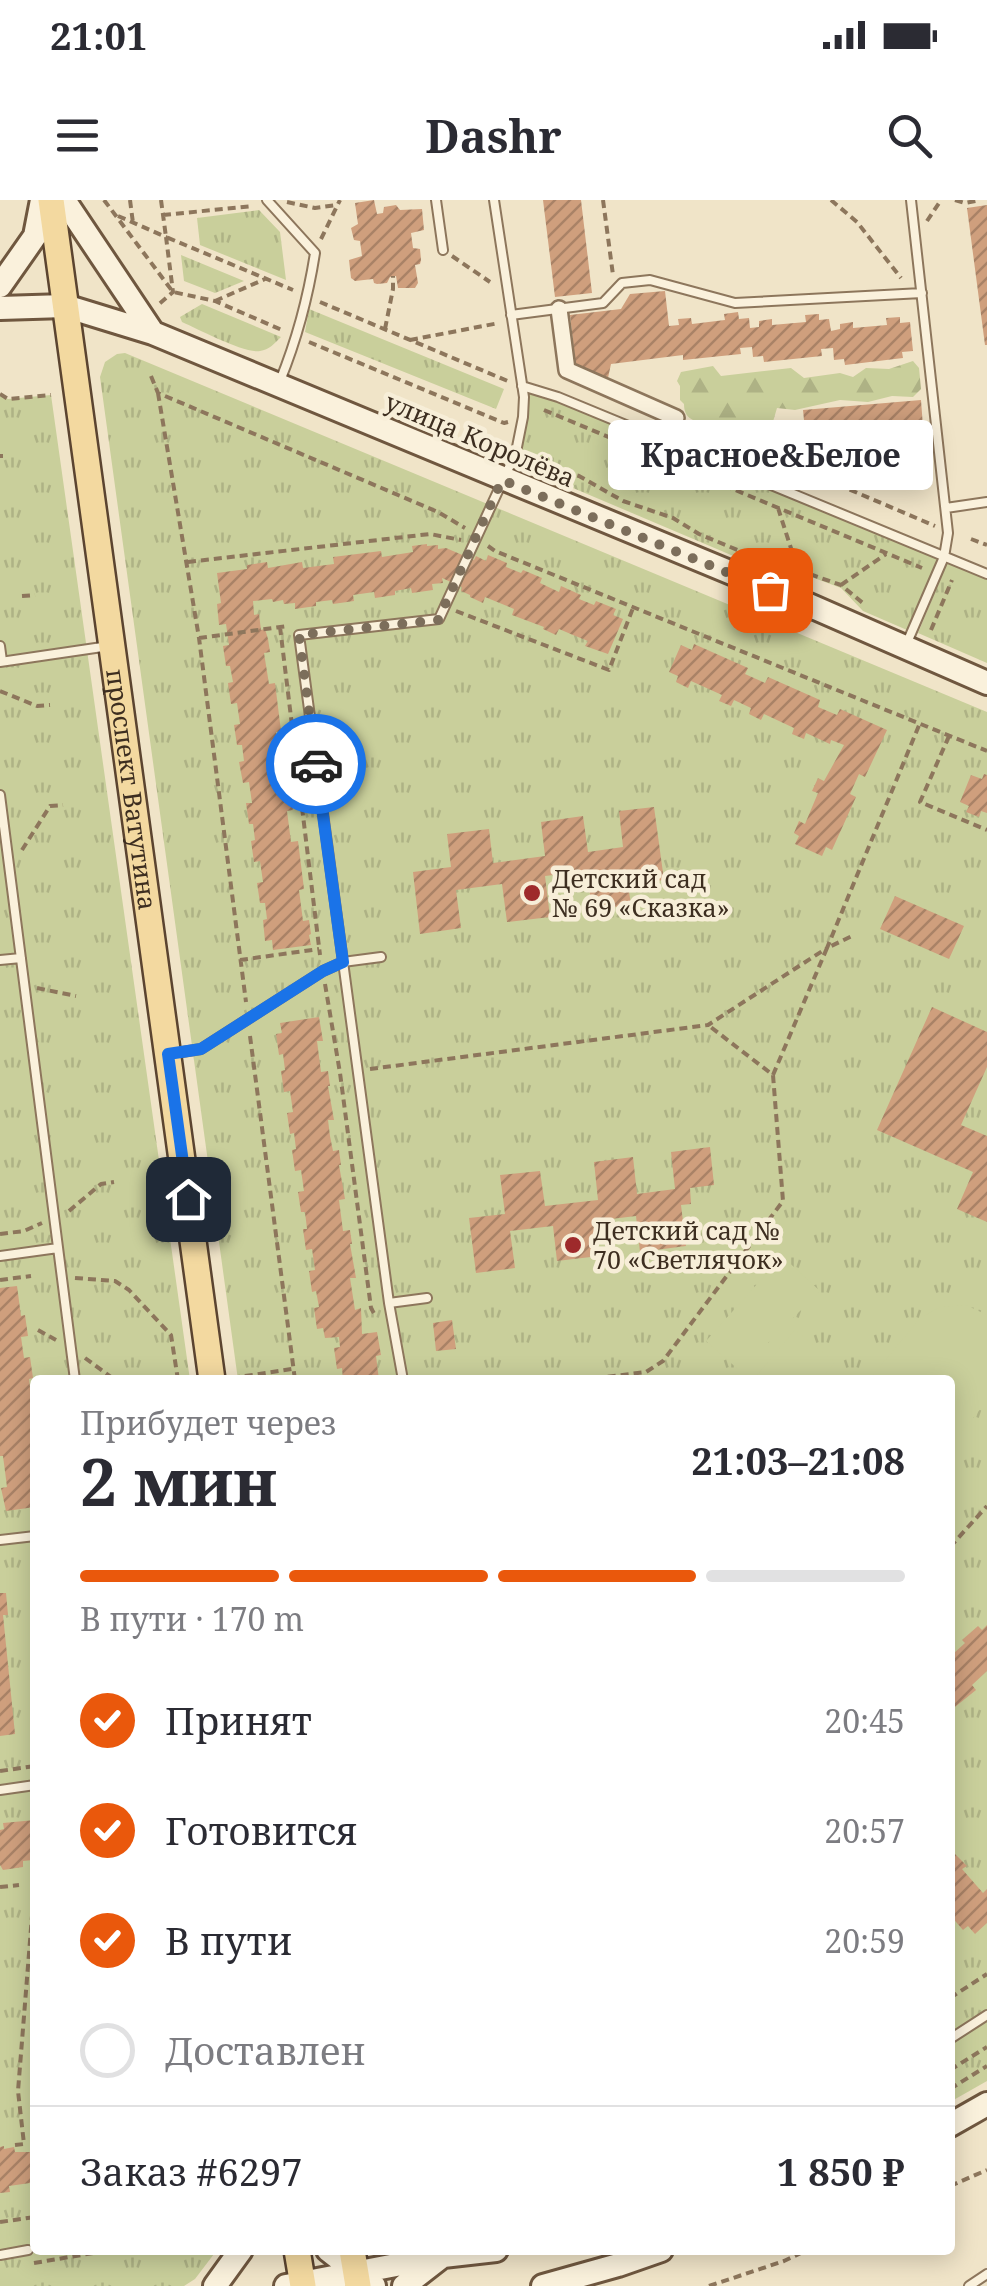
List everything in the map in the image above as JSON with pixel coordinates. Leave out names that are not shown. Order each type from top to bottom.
[{"type":"main road","name":"проспект Ватутина","points":[[50,200],[214,1375]]},
{"type":"main road","points":[[297,2255],[298,2285]]},
{"type":"street","points":[[0,286],[35,236],[42,200]]},
{"type":"street","points":[[64,200],[153,333]]},
{"type":"street","name":"улица Королёва","points":[[0,308],[65,306],[153,333],[987,683]]},
{"type":"street","points":[[559,308],[567,370],[676,418]]},
{"type":"street","points":[[955,2122],[987,2104]]},
{"type":"street","points":[[214,2286],[238,2255]]},
{"type":"street","points":[[298,2285],[323,2255]]},
{"type":"street","points":[[334,2255],[360,2274]]},
{"type":"street","points":[[298,2285],[445,2255]]},
{"type":"street","points":[[404,2286],[451,2255]]},
{"type":"street","points":[[432,2286],[434,2270],[452,2255]]},
{"type":"street","points":[[543,2286],[647,2255]]},
{"type":"lane","points":[[436,200],[442,250]]},
{"type":"lane","points":[[403,1375],[389,1302],[299,635],[438,620],[516,452],[524,397],[494,200]]},
{"type":"lane","points":[[905,648],[944,557],[948,533],[918,294],[911,200]]},
{"type":"lane","points":[[268,202],[315,253],[298,337],[278,386]]},
{"type":"lane","points":[[511,315],[603,302],[622,284],[650,280],[735,303],[918,294]]},
{"type":"lane","points":[[522,386],[558,397],[987,574]]},
{"type":"lane","points":[[754,478],[774,441],[774,432],[795,432]]},
{"type":"lane","points":[[946,508],[987,502]]},
{"type":"lane","points":[[0,646],[1,662],[112,646]]},
{"type":"lane","points":[[0,796],[74,1375]]},
{"type":"lane","points":[[168,1054],[201,1049],[323,971],[343,962],[380,957]]},
{"type":"lane","points":[[0,960],[21,958]]},
{"type":"lane","points":[[0,1256],[58,1248]]},
{"type":"lane","points":[[389,1302],[428,1298]]},
{"type":"lane","points":[[0,1540],[30,1537]]},
{"type":"lane","points":[[0,1790],[30,1786]]},
{"type":"lane","points":[[955,2035],[987,2015]]},
{"type":"lane","points":[[0,2255],[28,2250]]},
{"type":"lane","points":[[969,2286],[987,2274]]},
{"type":"path","points":[[130,200],[133,223]]},
{"type":"path","points":[[158,304],[173,292],[161,200]]},
{"type":"path","points":[[324,200],[324,207]]},
{"type":"path","points":[[603,200],[615,290]]},
{"type":"path","points":[[831,200],[858,222],[918,294]]},
{"type":"path","points":[[955,200],[980,200]]},
{"type":"path","points":[[163,215],[268,202],[314,208],[338,205]]},
{"type":"path","points":[[114,215],[510,382],[539,408],[927,570]]},
{"type":"path","points":[[442,250],[498,287]]},
{"type":"path","points":[[386,330],[393,276]]},
{"type":"path","points":[[214,301],[265,278]]},
{"type":"path","points":[[410,340],[503,322]]},
{"type":"path","points":[[151,376],[158,393],[199,638],[295,1375]]},
{"type":"path","points":[[158,393],[438,512],[495,551],[987,751]]},
{"type":"path","points":[[0,394],[8,399],[51,396]]},
{"type":"path","points":[[676,418],[940,528]]},
{"type":"path","points":[[516,452],[579,476],[623,501],[673,518],[699,534],[765,562]]},
{"type":"path","points":[[778,508],[798,570]]},
{"type":"path","points":[[188,562],[430,534],[476,539]]},
{"type":"path","points":[[971,539],[987,546]]},
{"type":"path","points":[[841,585],[887,553]]},
{"type":"path","points":[[788,569],[841,585],[866,605]]},
{"type":"path","points":[[931,630],[952,580]]},
{"type":"path","points":[[22,596],[35,595]]},
{"type":"path","points":[[444,606],[609,670],[633,607]]},
{"type":"path","points":[[199,638],[298,624]]},
{"type":"path","points":[[280,627],[323,971],[372,1308],[378,1318]]},
{"type":"path","points":[[0,691],[37,706],[50,705]]},
{"type":"path","points":[[622,1375],[646,1372],[663,1361],[783,1200],[773,1075],[920,723]]},
{"type":"path","points":[[949,736],[920,802],[987,830]]},
{"type":"path","points":[[10,869],[50,806],[63,805]]},
{"type":"path","points":[[359,1070],[708,1025],[852,936]]},
{"type":"path","points":[[240,960],[320,949]]},
{"type":"path","points":[[708,1025],[773,1075]]},
{"type":"path","points":[[0,1234],[24,1231],[68,1213],[102,1184],[114,1182]]},
{"type":"path","points":[[62,1274],[114,1280],[129,1290],[171,1335],[177,1375]]},
{"type":"path","points":[[0,1280],[30,1276]]},
{"type":"path","points":[[251,1375],[294,1369]]},
{"type":"path","points":[[955,1541],[987,1506]]},
{"type":"path","points":[[0,1770],[30,1767]]},
{"type":"path","points":[[0,1887],[19,1885]]},
{"type":"path","points":[[15,2146],[24,2144],[18,2091],[30,1941]]},
{"type":"path","points":[[955,1995],[987,1974]]},
{"type":"path","points":[[955,2067],[987,2047]]},
{"type":"path","points":[[955,2085],[987,2066]]},
{"type":"path","points":[[955,2184],[987,2170]]},
{"type":"path","points":[[0,2222],[30,2218]]},
{"type":"path","points":[[30,2264],[84,2255]]},
{"type":"path","points":[[709,2286],[793,2255]]},
{"type":"green space","points":[[259,210],[280,232],[286,280],[200,245],[197,218]]},
{"type":"green space","points":[[181,255],[244,281],[215,293],[184,281]]},
{"type":"green space","points":[[202,304],[281,337],[266,349],[253,351],[182,322],[180,317]]},
{"type":"green space","points":[[309,309],[504,389],[496,409],[305,332]]},
{"type":"green space","points":[[125,353],[987,712],[987,2081],[955,2099],[955,1375],[237,1375],[100,377],[105,362]]},
{"type":"green space","points":[[913,361],[919,368],[921,389],[913,397],[892,396],[868,402],[840,400],[795,410],[777,408],[772,425],[758,444],[742,438],[738,430],[727,431],[714,422],[690,418],[680,400],[677,381],[681,372],[713,366],[721,376],[791,368],[804,378],[840,373],[853,377],[866,368],[889,369]]},
{"type":"green space","points":[[525,389],[938,557],[907,630],[863,611],[841,588],[798,572],[776,574],[514,463]]},
{"type":"green space","points":[[0,394],[8,399],[51,395],[189,1375],[30,1375],[30,2255],[213,2255],[195,2279],[184,2286],[0,2286]]},
{"type":"green space","points":[[948,561],[987,577],[987,663],[918,633]]},
{"type":"green space","points":[[782,1256],[820,1291],[740,1371],[706,1341]]},
{"type":"green space","points":[[966,1305],[987,1315],[987,1401],[955,1440],[955,1375],[873,1375],[920,1318],[940,1307]]},
{"type":"green space","points":[[795,1330],[835,1362],[824,1375],[757,1375]]},
{"type":"building","points":[[374,200],[377,214],[383,213],[384,207],[396,205],[400,210],[422,209],[424,230],[411,233],[413,248],[420,249],[421,260],[415,265],[415,288],[398,288],[396,276],[377,284],[373,279],[351,278],[349,260],[362,256],[360,241],[354,240],[351,228],[358,224],[355,203]]},
{"type":"building","points":[[543,200],[581,200],[592,293],[555,297]]},
{"type":"building","points":[[987,205],[987,345],[985,345],[967,208]]},
{"type":"building","points":[[665,291],[669,326],[679,325],[678,319],[691,318],[692,324],[725,320],[724,314],[738,312],[739,319],[749,318],[750,328],[759,327],[759,321],[772,319],[772,325],[806,322],[805,315],[819,314],[819,320],[829,319],[831,331],[840,329],[840,324],[853,322],[853,328],[887,325],[886,318],[900,317],[900,323],[910,322],[913,351],[902,352],[903,358],[845,365],[844,359],[834,360],[833,348],[821,349],[822,356],[764,362],[763,356],[753,357],[752,347],[740,348],[741,354],[683,360],[683,355],[611,364],[608,378],[576,369],[570,315],[621,309],[630,294]]},
{"type":"building","points":[[921,400],[925,454],[830,462],[829,448],[807,450],[803,410]]},
{"type":"building","points":[[427,544],[474,560],[476,556],[486,561],[488,555],[507,563],[506,567],[542,578],[540,583],[559,592],[561,586],[581,595],[579,599],[616,609],[613,615],[623,619],[608,654],[585,646],[588,641],[559,629],[556,635],[512,615],[514,609],[485,597],[483,603],[442,578],[443,583],[432,584],[433,590],[412,593],[411,588],[375,598],[374,592],[353,595],[354,601],[316,602],[316,606],[295,609],[295,603],[284,604],[283,600],[253,601],[254,615],[259,614],[261,630],[265,629],[268,639],[270,652],[264,653],[269,684],[275,683],[280,763],[287,762],[293,810],[287,811],[291,842],[298,841],[303,921],[309,920],[311,934],[311,945],[273,950],[272,940],[265,941],[265,903],[260,903],[257,883],[263,882],[260,861],[254,862],[251,841],[255,840],[246,803],[252,803],[249,782],[243,783],[239,762],[244,761],[242,745],[237,745],[234,725],[240,724],[237,703],[231,704],[228,683],[233,682],[223,646],[229,645],[226,624],[219,625],[217,573],[267,562],[268,568],[302,562],[303,568],[334,564],[333,557],[381,551],[382,557],[413,552],[412,546]]},
{"type":"building","points":[[694,644],[748,668],[745,674],[765,683],[768,677],[820,700],[818,707],[837,715],[840,709],[887,730],[865,777],[859,774],[850,794],[856,797],[832,850],[826,847],[822,856],[795,844],[799,836],[794,833],[799,821],[805,824],[818,793],[812,791],[818,778],[824,781],[844,745],[831,740],[830,744],[806,733],[804,739],[792,734],[794,728],[764,714],[761,720],[749,714],[751,708],[734,700],[731,706],[719,701],[722,695],[691,681],[688,688],[676,682],[678,676],[669,672],[681,645],[692,650]]},
{"type":"building","points":[[984,774],[987,813],[981,811],[979,817],[966,812],[969,806],[960,802],[971,775],[982,779]]},
{"type":"building","points":[[654,807],[664,880],[628,885],[631,905],[592,910],[587,871],[545,876],[550,917],[507,922],[502,884],[456,890],[461,928],[420,934],[413,872],[451,867],[447,834],[489,829],[493,863],[545,856],[541,822],[583,816],[588,852],[623,847],[619,811]]},
{"type":"building","points":[[895,896],[964,926],[949,959],[880,929]]},
{"type":"building","points":[[932,1007],[987,1032],[987,1067],[961,1125],[987,1136],[987,1222],[957,1209],[973,1172],[877,1130]]},
{"type":"building","points":[[319,1017],[323,1041],[317,1041],[321,1072],[328,1071],[334,1120],[328,1120],[330,1136],[333,1151],[339,1150],[345,1199],[339,1200],[343,1231],[350,1230],[352,1244],[356,1278],[350,1278],[355,1310],[361,1308],[362,1334],[377,1332],[381,1355],[376,1356],[378,1375],[343,1375],[342,1368],[337,1369],[334,1348],[340,1347],[339,1337],[325,1338],[323,1328],[317,1329],[314,1308],[319,1307],[309,1271],[315,1270],[312,1249],[306,1250],[305,1212],[301,1212],[298,1192],[304,1191],[301,1170],[295,1171],[294,1133],[290,1134],[287,1113],[293,1112],[290,1091],[284,1092],[283,1054],[279,1055],[276,1034],[282,1033],[280,1023]]},
{"type":"building","points":[[710,1147],[714,1185],[690,1188],[691,1204],[681,1205],[686,1246],[640,1252],[636,1216],[595,1221],[599,1256],[557,1261],[553,1226],[510,1231],[515,1268],[476,1273],[469,1218],[505,1214],[500,1175],[540,1171],[545,1206],[598,1200],[594,1162],[633,1157],[637,1194],[675,1189],[671,1152]]},
{"type":"building","points":[[17,1286],[28,1336],[21,1337],[24,1358],[30,1357],[33,1375],[29,1379],[30,1508],[6,1511],[1,1488],[7,1487],[0,1456],[0,1288]]},
{"type":"building","points":[[452,1320],[456,1349],[436,1351],[433,1323]]},
{"type":"building","points":[[0,1593],[6,1593],[8,1615],[3,1615],[15,1734],[0,1736]]},
{"type":"building","points":[[987,1625],[987,1671],[972,1685],[976,1690],[955,1707],[955,1652],[978,1626],[982,1630]]},
{"type":"building","points":[[30,1820],[30,1860],[23,1861],[23,1867],[3,1870],[0,1865],[3,1823]]},
{"type":"building","points":[[955,1854],[967,1866],[962,1869],[983,1893],[987,1889],[987,1923],[975,1934],[968,1926],[963,1930],[955,1921]]},
{"type":"building","points":[[0,2147],[30,2152],[30,2183],[9,2186],[10,2192],[0,2193]]},
{"type":"way so far","points":[[316,764],[299,635],[438,620],[502,480],[770,590]]},
{"type":"place","name":"Красное&Белое","points":[[770,590]]},
{"type":"place","name":"Детский сад № 69 «Сказка»","points":[[532,893]]},
{"type":"place","name":"Детский сад № 70 «Светлячок»","points":[[573,1245]]},
{"type":"route","points":[[188,1199],[168,1054],[201,1049],[343,962],[316,764]]}]
